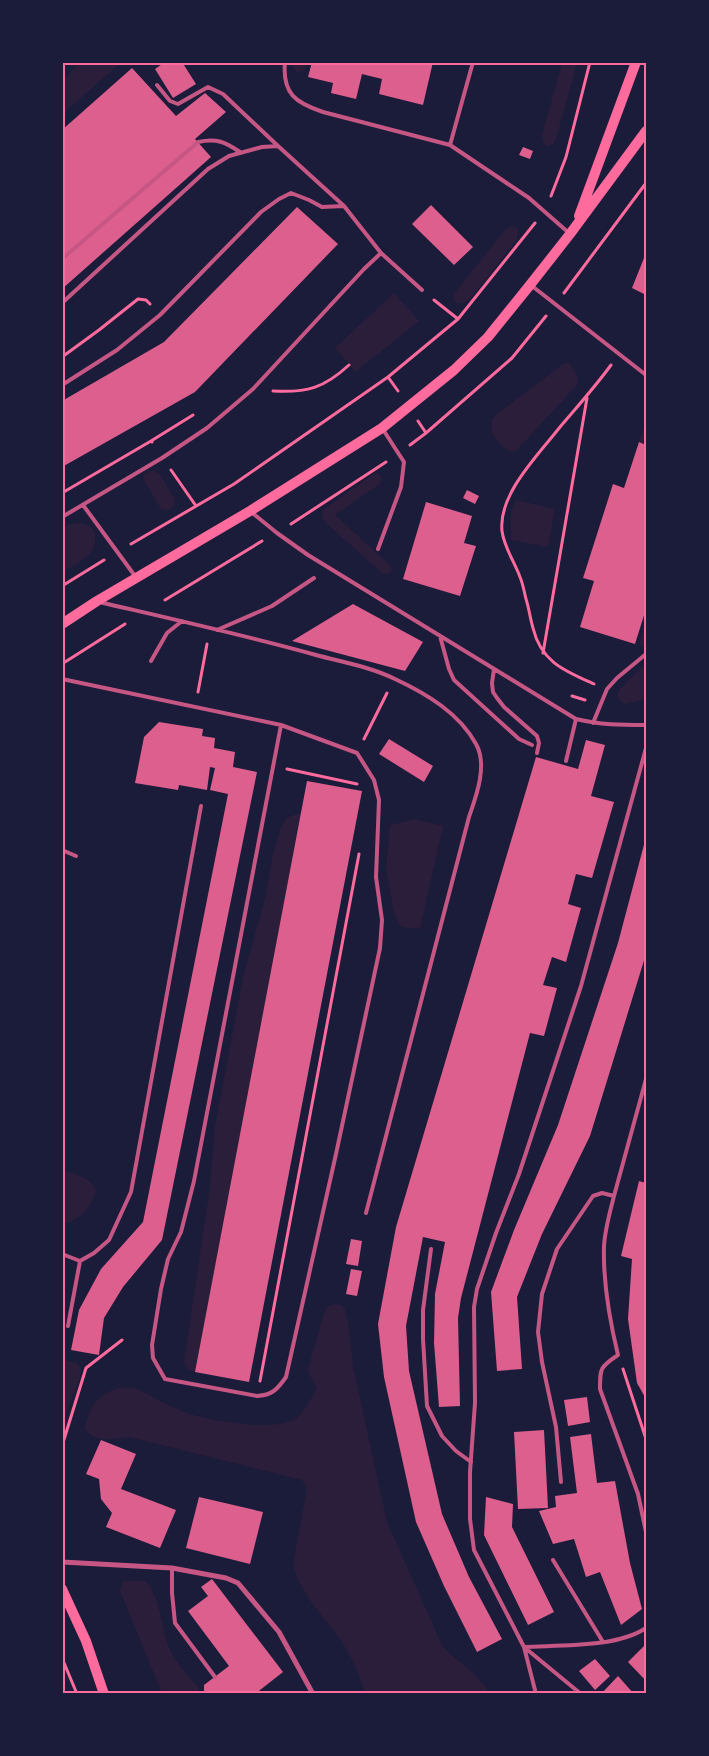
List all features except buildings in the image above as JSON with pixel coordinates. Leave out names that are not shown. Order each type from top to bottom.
[{"type":"main road","points":[[572,232],[636,62]]},
{"type":"main road","points":[[62,624],[97,601],[250,511],[382,428],[454,370],[488,336],[530,285],[572,232],[646,131]]},
{"type":"main road","points":[[62,1589],[86,1641],[104,1694]]},
{"type":"street","points":[[62,1562],[172,1568],[226,1578],[238,1584],[279,1632],[313,1694]]},
{"type":"lane","points":[[285,62],[284,75],[287,88],[293,98],[304,105],[323,112],[450,145],[529,198],[572,232]]},
{"type":"lane","points":[[450,145],[474,62]]},
{"type":"lane","points":[[157,85],[170,101],[178,104],[204,88],[212,88],[223,94],[344,206],[381,252],[422,290]]},
{"type":"lane","points":[[62,259],[198,142],[208,140],[224,142],[241,152]]},
{"type":"lane","points":[[62,303],[208,170],[229,156],[262,147],[278,146]]},
{"type":"lane","points":[[62,384],[117,350],[160,315],[261,212],[279,199],[291,193],[322,207],[344,206]]},
{"type":"lane","points":[[62,517],[162,458],[207,428],[253,389],[381,252]]},
{"type":"lane","points":[[530,285],[646,375]]},
{"type":"lane","points":[[378,549],[401,487],[404,462],[382,428]]},
{"type":"lane","points":[[83,505],[137,579]]},
{"type":"lane","points":[[250,511],[308,555],[576,719],[612,725],[646,725]]},
{"type":"lane","points":[[217,630],[272,606],[314,578]]},
{"type":"lane","points":[[97,601],[270,642],[394,678],[444,707],[460,722],[478,746],[481,766],[478,790],[366,1212]]},
{"type":"lane","points":[[151,661],[167,633],[182,621]]},
{"type":"lane","points":[[440,636],[454,680],[519,739],[532,745]]},
{"type":"lane","points":[[593,723],[607,689],[617,678],[646,654]]},
{"type":"lane","points":[[494,669],[492,682],[497,698],[504,707],[537,736],[539,743],[538,753]]},
{"type":"lane","points":[[62,679],[281,726],[358,753],[374,780],[379,800],[376,877],[382,920],[377,963],[286,1377],[277,1390],[268,1396],[257,1396],[165,1379],[153,1358],[152,1345],[168,1259],[181,1232],[194,1181],[281,726]]},
{"type":"lane","points":[[566,762],[576,719]]},
{"type":"lane","points":[[536,1694],[524,1647],[474,1550],[470,1519],[475,1403],[474,1307],[477,1289],[519,1174],[581,986],[646,748]]},
{"type":"lane","points":[[62,1254],[80,1261],[94,1254],[109,1240],[131,1192],[201,806]]},
{"type":"lane","points":[[62,850],[76,856]]},
{"type":"lane","points":[[646,1079],[609,1214],[604,1247],[608,1301],[612,1331],[618,1355],[607,1362],[600,1371],[600,1389],[638,1494],[646,1532]]},
{"type":"lane","points":[[561,1482],[556,1427],[542,1362],[538,1332],[542,1294],[557,1249],[593,1196],[602,1193],[614,1196]]},
{"type":"lane","points":[[431,1249],[424,1303],[422,1339],[427,1406],[442,1436],[456,1451],[471,1462]]},
{"type":"lane","points":[[68,1326],[80,1261]]},
{"type":"lane","points":[[552,1560],[603,1642]]},
{"type":"lane","points":[[172,1568],[175,1623],[214,1677]]},
{"type":"lane","points":[[524,1647],[614,1641],[635,1635],[646,1628]]},
{"type":"lane","points":[[524,1647],[581,1694]]},
{"type":"path","points":[[62,586],[116,552],[234,484],[388,377],[458,319],[545,211],[566,157],[590,62]]},
{"type":"path","points":[[62,664],[277,532],[399,453],[426,433],[512,358],[556,305],[646,183]]},
{"type":"path","points":[[422,290],[458,319]]},
{"type":"path","points":[[62,357],[138,299],[146,300]]},
{"type":"path","points":[[607,689],[569,673],[543,654],[532,628],[530,608],[520,577],[508,552],[502,531],[503,514],[513,491],[527,468],[620,353]]},
{"type":"path","points":[[253,389],[294,392],[310,390],[335,378],[349,365]]},
{"type":"path","points":[[543,654],[587,395]]},
{"type":"path","points":[[62,493],[151,441],[196,506]]},
{"type":"path","points":[[195,707],[211,628]]},
{"type":"path","points":[[367,732],[384,699]]},
{"type":"path","points":[[273,766],[372,787],[374,780]]},
{"type":"path","points":[[257,1396],[361,845]]},
{"type":"path","points":[[62,1446],[86,1368],[122,1340]]},
{"type":"path","points":[[618,1355],[646,1440]]},
{"type":"path","points":[[62,1658],[77,1694]]},
{"type":"shaded area","points":[[79,63],[120,63],[63,114],[63,80]]},
{"type":"shaded area","points":[[293,63],[307,63],[305,70],[297,72],[292,66]]},
{"type":"shaded area","points":[[562,63],[577,63],[556,139],[552,145],[547,146],[543,142],[542,135]]},
{"type":"shaded area","points":[[511,226],[517,228],[516,241],[470,299],[464,303],[457,303],[453,300],[454,294],[504,231]]},
{"type":"shaded area","points":[[394,293],[419,321],[355,372],[335,348]]},
{"type":"shaded area","points":[[568,363],[578,378],[576,386],[516,451],[505,448],[492,433],[492,419],[563,364]]},
{"type":"shaded area","points":[[646,419],[646,445],[639,442]]},
{"type":"shaded area","points":[[152,470],[159,473],[175,499],[174,506],[168,510],[161,509],[144,480],[144,474]]},
{"type":"shaded area","points":[[375,473],[380,475],[380,484],[335,515],[391,566],[391,571],[388,574],[382,573],[327,524],[322,517],[324,509]]},
{"type":"shaded area","points":[[516,500],[555,509],[548,547],[511,540],[511,511]]},
{"type":"shaded area","points":[[80,523],[88,525],[93,530],[95,535],[94,548],[80,562],[63,572],[63,528],[69,524]]},
{"type":"shaded area","points":[[646,619],[646,647],[644,648],[639,644]]},
{"type":"shaded area","points":[[646,663],[646,699],[625,704],[620,701],[617,695],[620,689]]},
{"type":"shaded area","points":[[301,814],[195,1372],[189,1370],[184,1362],[210,1187],[215,1126],[244,973],[265,899],[273,854],[281,827],[286,818]]},
{"type":"shaded area","points":[[415,819],[443,826],[420,929],[401,927],[394,913],[386,868],[390,825]]},
{"type":"shaded area","points":[[63,1170],[86,1179],[96,1190],[88,1208],[75,1220],[63,1224]]},
{"type":"shaded area","points":[[334,1304],[342,1305],[348,1322],[353,1366],[387,1522],[443,1647],[480,1680],[489,1693],[365,1693],[349,1654],[302,1588],[293,1563],[306,1495],[306,1486],[302,1480],[129,1437],[99,1438],[85,1429],[90,1411],[100,1397],[115,1389],[125,1388],[135,1388],[180,1411],[226,1422],[272,1425],[295,1419],[305,1409],[317,1388],[308,1369],[324,1313],[327,1307]]},
{"type":"shaded area","points":[[63,1359],[76,1363],[81,1368],[80,1377],[63,1422]]},
{"type":"shaded area","points":[[123,1581],[145,1581],[150,1587],[158,1604],[170,1650],[179,1665],[199,1688],[200,1693],[162,1693],[120,1591]]}]
